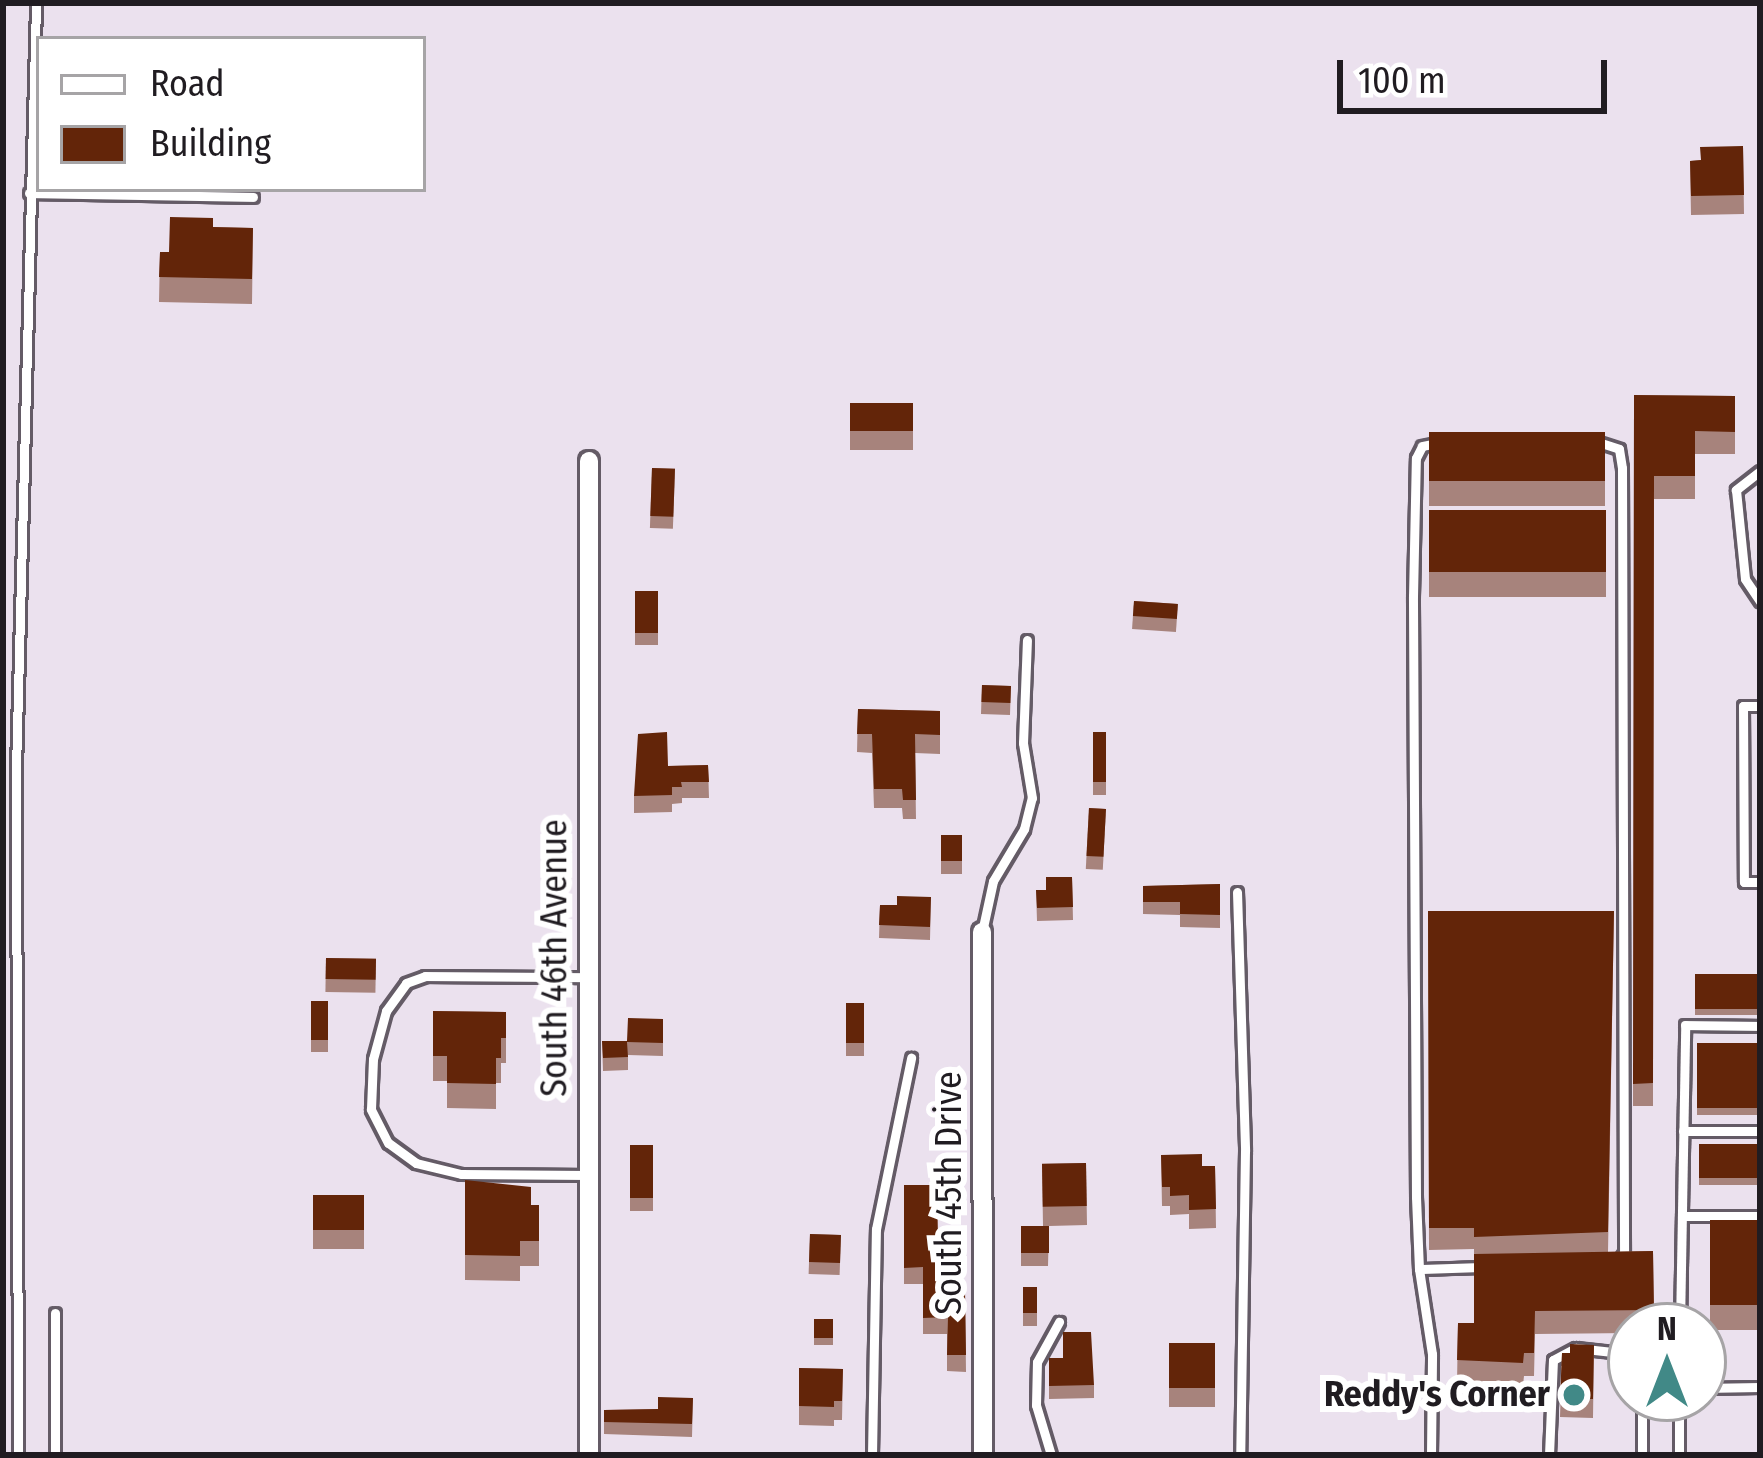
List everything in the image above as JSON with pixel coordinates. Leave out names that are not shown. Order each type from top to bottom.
[{"type":"street","name":"South 46th Avenue","points":[[589,461],[589,1455]]},
{"type":"street","name":"South 45th Drive","points":[[982,932],[983,1455]]},
{"type":"lane","points":[[18,1455],[16,770],[35,3]]},
{"type":"lane","points":[[29,193],[253,197]]},
{"type":"lane","points":[[1431,1455],[1432,1354],[1419,1269],[1416,458],[1422,446],[1445,442]]},
{"type":"lane","points":[[1587,442],[1611,442],[1619,449],[1622,468],[1624,1252],[1609,1264]]},
{"type":"lane","points":[[1760,471],[1736,490],[1745,579],[1760,601]]},
{"type":"lane","points":[[982,932],[993,880],[1024,830],[1032,798],[1022,743],[1027,640]]},
{"type":"lane","points":[[1760,706],[1743,706],[1744,882],[1760,882]]},
{"type":"lane","points":[[1238,892],[1245,1151],[1240,1455]]},
{"type":"lane","points":[[1598,918],[1621,918]]},
{"type":"lane","points":[[588,977],[425,976],[406,983],[386,1011],[373,1059],[371,1109],[388,1143],[416,1163],[461,1174],[588,1175]]},
{"type":"lane","points":[[1680,1302],[1685,1025],[1760,1026]]},
{"type":"lane","points":[[872,1455],[875,1229],[910,1058]]},
{"type":"lane","points":[[1683,1131],[1760,1131]]},
{"type":"lane","points":[[1682,1216],[1760,1216]]},
{"type":"lane","points":[[1419,1269],[1490,1267]]},
{"type":"lane","points":[[55,1313],[55,1455]]},
{"type":"lane","points":[[1051,1455],[1036,1406],[1036,1362],[1058,1322]]},
{"type":"lane","points":[[1549,1455],[1553,1360],[1576,1348],[1607,1351]]},
{"type":"lane","points":[[1727,1388],[1760,1387]]},
{"type":"lane","points":[[1642,1422],[1642,1455]]},
{"type":"lane","points":[[1678,1455],[1679,1422]]},
{"type":"building","points":[[1743,146],[1744,195],[1691,196],[1690,161],[1701,160],[1700,147]]},
{"type":"building","points":[[170,217],[213,218],[213,227],[253,228],[252,279],[159,277],[160,252],[169,252]]},
{"type":"building","points":[[1634,395],[1735,396],[1735,432],[1695,431],[1695,476],[1654,476],[1653,1083],[1633,1084]]},
{"type":"building","points":[[850,403],[913,403],[913,431],[850,431]]},
{"type":"building","points":[[1429,432],[1605,432],[1605,481],[1429,481]]},
{"type":"building","points":[[652,468],[675,469],[673,517],[650,516]]},
{"type":"building","points":[[1429,510],[1606,510],[1606,572],[1429,572]]},
{"type":"building","points":[[635,591],[658,591],[658,633],[635,633]]},
{"type":"building","points":[[1134,601],[1178,604],[1177,619],[1133,616]]},
{"type":"building","points":[[982,685],[1011,686],[1010,703],[981,702]]},
{"type":"building","points":[[858,709],[940,711],[940,735],[915,734],[916,800],[903,800],[902,789],[874,789],[872,734],[857,734]]},
{"type":"building","points":[[667,732],[668,766],[708,765],[709,782],[681,782],[682,787],[672,787],[672,795],[634,796],[638,734]]},
{"type":"building","points":[[1093,732],[1106,732],[1106,782],[1093,782]]},
{"type":"building","points":[[1089,808],[1106,809],[1103,857],[1086,856]]},
{"type":"building","points":[[941,835],[962,835],[962,861],[941,861]]},
{"type":"building","points":[[1046,877],[1072,877],[1073,907],[1037,908],[1036,890],[1046,890]]},
{"type":"building","points":[[1220,884],[1220,915],[1180,914],[1180,902],[1143,902],[1143,886]]},
{"type":"building","points":[[897,896],[931,897],[930,927],[879,925],[880,905],[897,905]]},
{"type":"building","points":[[1428,911],[1614,911],[1608,1232],[1474,1237],[1474,1228],[1429,1228]]},
{"type":"building","points":[[326,958],[376,959],[376,980],[326,979]]},
{"type":"building","points":[[1695,974],[1760,974],[1760,1009],[1695,1009]]},
{"type":"building","points":[[311,1001],[328,1001],[328,1040],[311,1040]]},
{"type":"building","points":[[846,1003],[864,1003],[864,1043],[846,1043]]},
{"type":"building","points":[[433,1011],[506,1012],[496,1084],[447,1083],[447,1056],[433,1056]]},
{"type":"building","points":[[628,1018],[663,1019],[663,1043],[627,1042],[628,1057],[603,1058],[602,1041],[627,1041]]},
{"type":"building","points":[[1697,1043],[1760,1043],[1760,1108],[1697,1108]]},
{"type":"building","points":[[1699,1144],[1760,1144],[1760,1178],[1699,1178]]},
{"type":"building","points":[[630,1145],[653,1145],[653,1198],[630,1198]]},
{"type":"building","points":[[1202,1154],[1202,1166],[1215,1166],[1216,1209],[1189,1210],[1189,1195],[1170,1196],[1170,1187],[1162,1187],[1161,1155]]},
{"type":"building","points":[[1086,1163],[1087,1206],[1043,1207],[1042,1164]]},
{"type":"building","points":[[465,1180],[531,1187],[531,1205],[539,1205],[539,1241],[520,1241],[520,1256],[465,1255]]},
{"type":"building","points":[[904,1185],[937,1185],[939,1292],[965,1291],[966,1355],[947,1355],[948,1317],[923,1318],[923,1267],[904,1268]]},
{"type":"building","points":[[313,1195],[364,1195],[364,1230],[313,1230]]},
{"type":"building","points":[[1710,1220],[1760,1220],[1760,1305],[1710,1302]]},
{"type":"building","points":[[1021,1226],[1049,1226],[1049,1253],[1021,1253]]},
{"type":"building","points":[[810,1234],[841,1235],[840,1263],[809,1262]]},
{"type":"building","points":[[1653,1251],[1654,1302],[1607,1302],[1607,1310],[1535,1311],[1534,1353],[1524,1353],[1523,1363],[1457,1360],[1458,1323],[1474,1323],[1474,1254]]},
{"type":"building","points":[[1023,1287],[1037,1287],[1037,1313],[1023,1313]]},
{"type":"building","points":[[814,1319],[833,1319],[833,1338],[814,1338]]},
{"type":"building","points":[[1063,1332],[1091,1332],[1094,1385],[1049,1386],[1049,1358],[1063,1358]]},
{"type":"building","points":[[1169,1343],[1215,1343],[1215,1388],[1169,1388]]},
{"type":"building","points":[[1570,1344],[1594,1345],[1593,1399],[1560,1398],[1562,1353],[1570,1353]]},
{"type":"building","points":[[799,1368],[843,1369],[842,1401],[834,1401],[834,1407],[799,1406]]},
{"type":"building","points":[[658,1397],[693,1398],[692,1424],[604,1422],[604,1410],[658,1409]]},
{"type":"place","name":"Reddy's Corner","points":[[1574,1395]]}]
